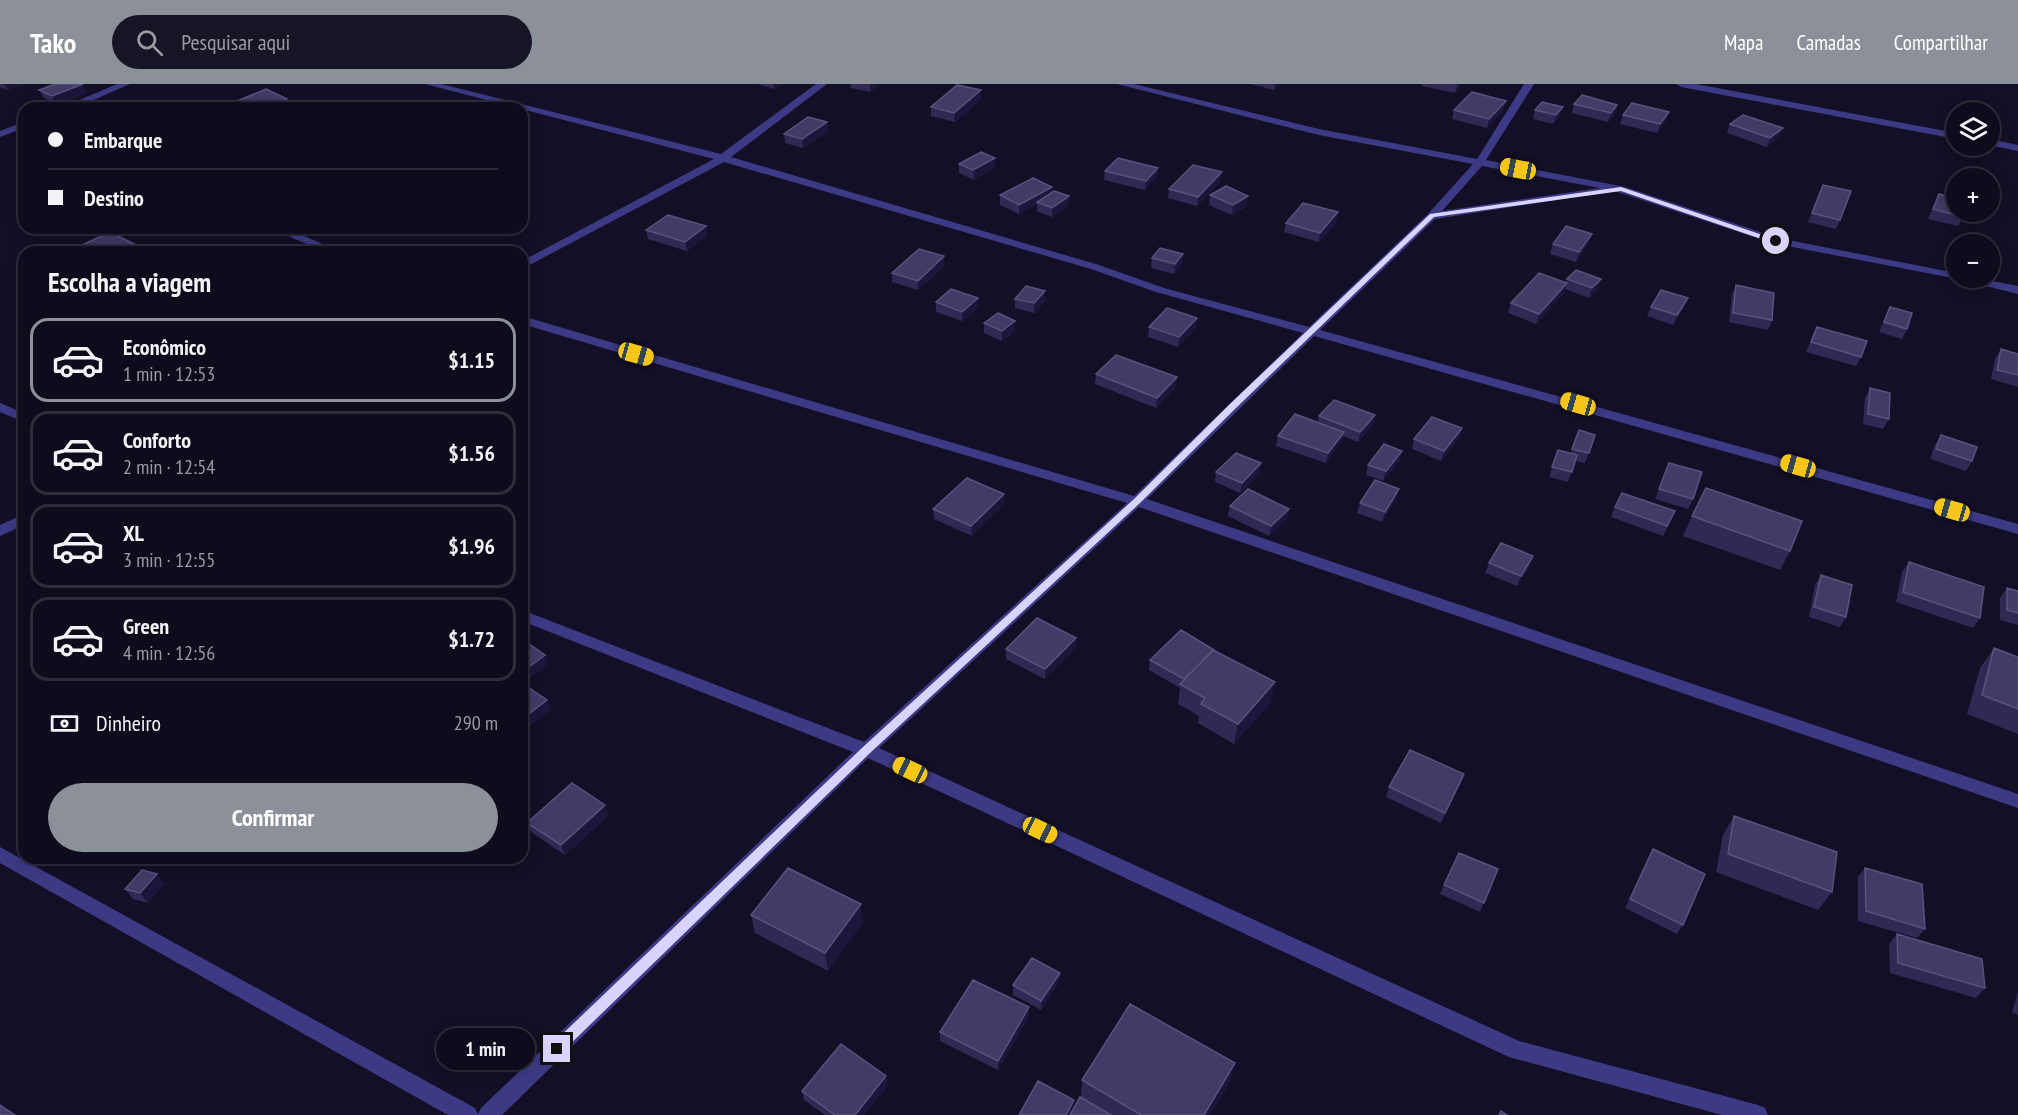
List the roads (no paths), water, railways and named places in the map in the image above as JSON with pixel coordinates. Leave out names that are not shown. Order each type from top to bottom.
[{"type":"street","points":[[81,102],[125,84]]},
{"type":"street","points":[[430,84],[501,102]]},
{"type":"street","points":[[528,263],[723,158],[822,84]]},
{"type":"street","points":[[1122,84],[1319,132],[1621,189],[1776,241],[1946,274]]},
{"type":"street","points":[[488,1115],[866,750],[1137,501],[1432,216],[1480,162],[1529,84]]},
{"type":"street","points":[[1681,84],[1946,134]]},
{"type":"street","points":[[528,109],[723,158],[1083,263],[1160,290],[1556,398],[2018,529]]},
{"type":"street","points":[[3,131],[18,127]]},
{"type":"street","points":[[3,131],[18,134]]},
{"type":"street","points":[[2000,144],[2018,148]]},
{"type":"street","points":[[1432,216],[1621,189]]},
{"type":"street","points":[[291,234],[320,246]]},
{"type":"street","points":[[2000,286],[2018,290]]},
{"type":"street","points":[[528,322],[1137,501],[2018,801]]},
{"type":"street","points":[[0,407],[18,415]]},
{"type":"street","points":[[0,531],[18,522]]},
{"type":"street","points":[[528,617],[866,750],[1516,1050],[1758,1115]]},
{"type":"street","points":[[0,854],[468,1115]]}]
